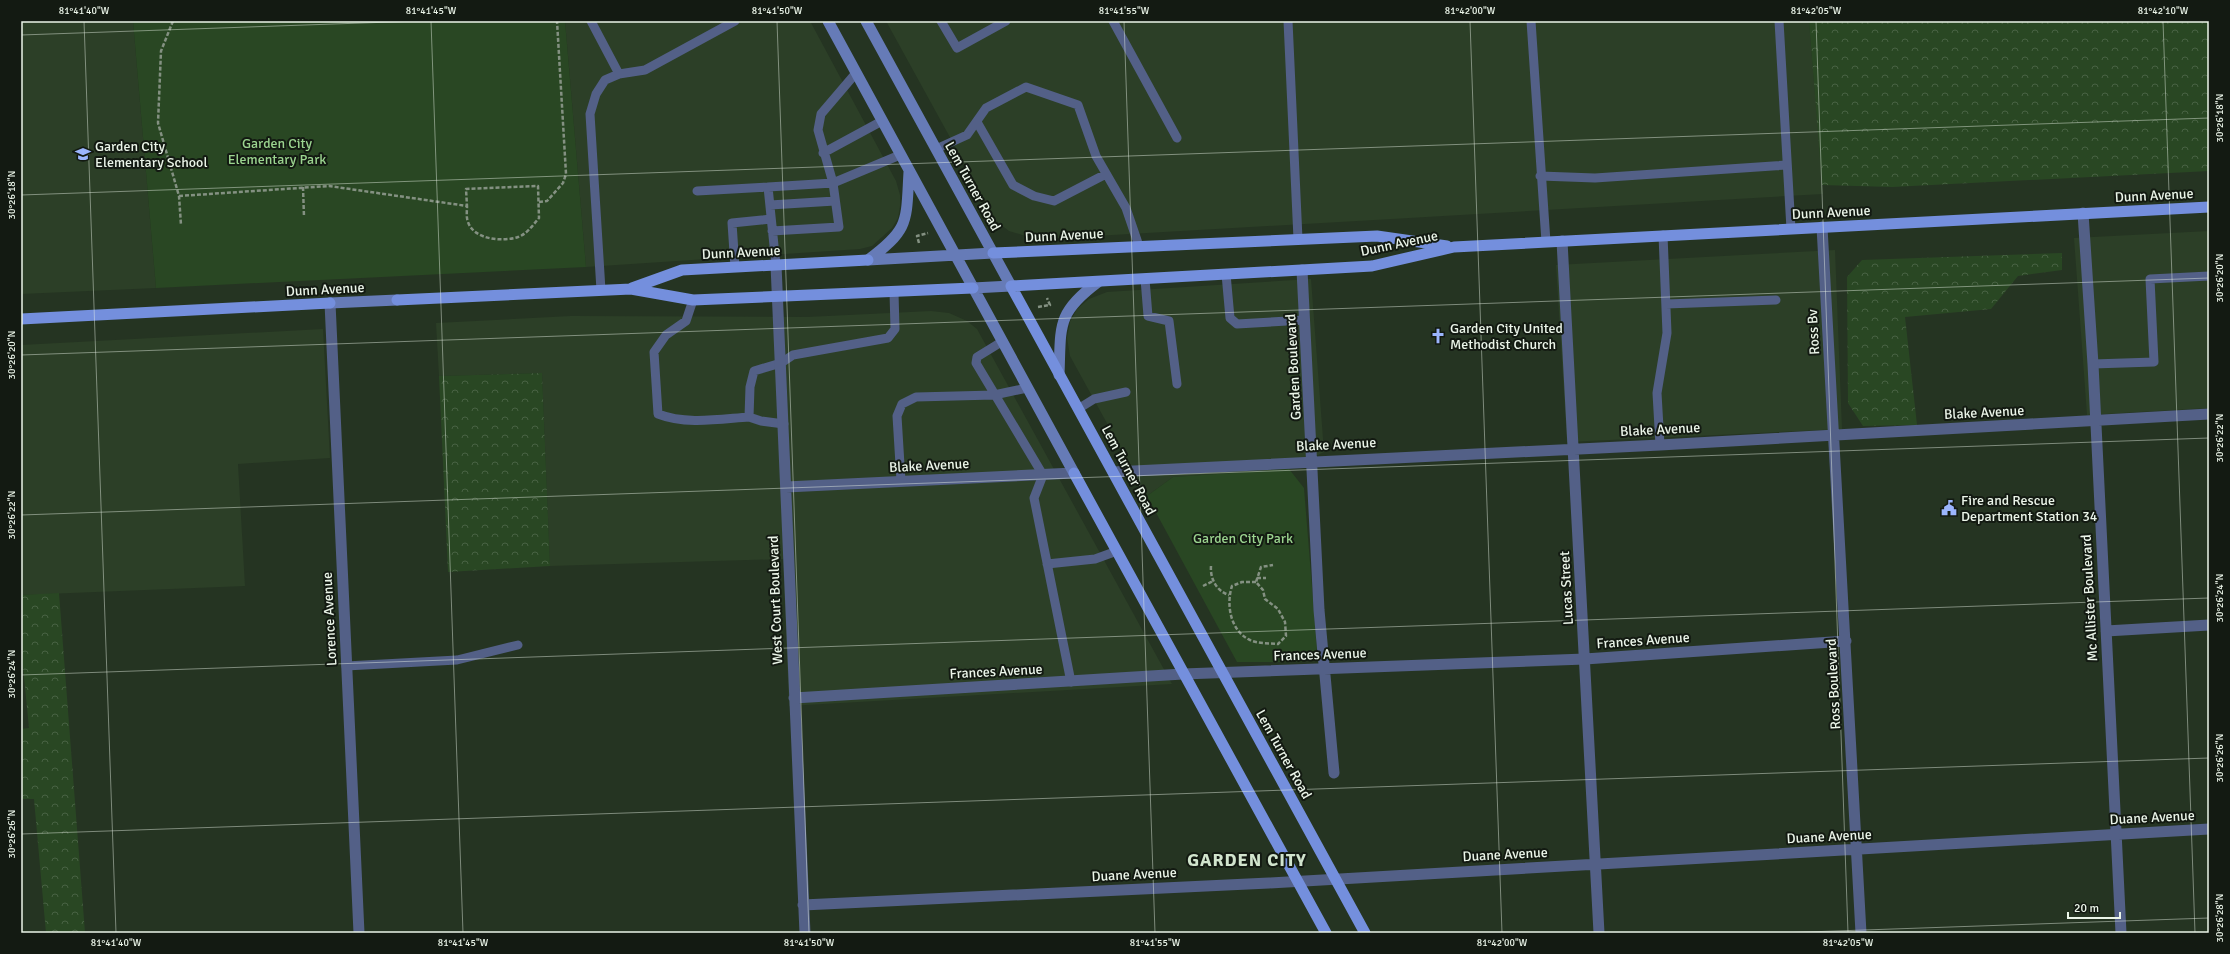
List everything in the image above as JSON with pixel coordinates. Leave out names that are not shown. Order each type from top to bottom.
[{"type":"main road","points":[[828,21],[909,172],[974,288],[1027,388],[1326,933]]},
{"type":"main road","name":"Lem Turner Road","points":[[866,21],[1365,933]]},
{"type":"main road","points":[[868,260],[890,244],[904,224],[907,213],[909,172]]},
{"type":"main road","name":"Dunn Avenue","points":[[21,319],[631,288],[693,300],[778,298],[1098,282],[1372,266],[1454,247],[2209,207]]},
{"type":"main road","name":"Dunn Avenue","points":[[631,288],[682,270],[993,253],[1377,236],[1454,247]]},
{"type":"main road","points":[[1059,375],[1061,334],[1066,312],[1081,294],[1098,282]]},
{"type":"street","name":"Mc Allister Boulevard","points":[[2083,213],[2093,364],[2121,933]]},
{"type":"street","name":"Ross Bv","points":[[1822,227],[1834,434]]},
{"type":"street","name":"Lucas Street","points":[[1562,241],[1599,933]]},
{"type":"street","name":"West Court Boulevard","points":[[776,265],[805,933]]},
{"type":"street","name":"Garden Boulevard","points":[[1302,270],[1313,460],[1319,610],[1334,773]]},
{"type":"street","name":"Lorence Avenue","points":[[330,303],[359,933]]},
{"type":"street","name":"Blake Avenue","points":[[1113,472],[1313,460],[1660,445],[2209,414]]},
{"type":"street","name":"Ross Boulevard","points":[[1834,434],[1861,933]]},
{"type":"street","name":"Blake Avenue","points":[[786,487],[1074,473]]},
{"type":"street","points":[[2106,630],[2209,625]]},
{"type":"street","name":"Frances Avenue","points":[[794,698],[1184,674],[1585,659],[1846,641]]},
{"type":"street","name":"Duane Avenue","points":[[803,905],[1596,864],[2209,829]]},
{"type":"lane","points":[[591,21],[619,74]]},
{"type":"lane","points":[[601,290],[590,114],[596,94],[604,80],[619,74],[645,70],[735,21]]},
{"type":"lane","points":[[941,21],[957,48],[1006,21]]},
{"type":"lane","points":[[1113,21],[1178,138]]},
{"type":"lane","points":[[1288,21],[1298,239]]},
{"type":"lane","points":[[1531,21],[1540,176],[1546,242]]},
{"type":"lane","points":[[1779,21],[1791,229]]},
{"type":"lane","points":[[772,231],[839,227],[833,183],[823,153],[818,130],[821,114],[856,73]]},
{"type":"lane","points":[[936,149],[967,136],[986,108],[1026,87],[1078,105],[1096,156],[1126,208],[1139,246]]},
{"type":"lane","points":[[823,153],[882,121]]},
{"type":"lane","points":[[977,122],[1014,184],[1034,196],[1054,201],[1106,174]]},
{"type":"lane","points":[[697,191],[833,183],[900,155]]},
{"type":"lane","points":[[1540,176],[1595,178],[1787,165]]},
{"type":"lane","points":[[768,187],[776,265]]},
{"type":"lane","points":[[770,205],[836,201]]},
{"type":"lane","points":[[735,267],[732,223],[771,219]]},
{"type":"lane","points":[[1660,445],[1657,394],[1667,333],[1663,235]]},
{"type":"lane","points":[[1226,274],[1230,318],[1237,324],[1305,320]]},
{"type":"lane","points":[[2093,364],[2154,362],[2150,279],[2209,276]]},
{"type":"lane","points":[[1145,279],[1148,316],[1169,321],[1177,384]]},
{"type":"lane","points":[[749,416],[750,387],[754,371],[781,363],[793,355],[888,338],[895,329],[894,292]]},
{"type":"lane","points":[[693,300],[686,321],[666,335],[654,352],[658,414],[672,419],[717,419],[749,416],[761,421],[784,424]]},
{"type":"lane","points":[[1666,304],[1776,300]]},
{"type":"lane","points":[[1003,342],[977,357],[976,362],[994,395],[1043,475],[1034,498],[1071,682]]},
{"type":"lane","points":[[901,482],[897,416],[902,404],[916,397],[994,395],[1027,388]]},
{"type":"lane","points":[[1078,409],[1094,399],[1126,392]]},
{"type":"lane","points":[[1047,564],[1095,559],[1117,551]]},
{"type":"lane","points":[[346,666],[457,660],[518,645]]},
{"type":"path","points":[[173,21],[161,51],[158,123],[179,196],[181,224]]},
{"type":"path","points":[[539,202],[547,201],[564,183],[566,174],[557,21]]},
{"type":"path","points":[[179,196],[329,186],[467,206]]},
{"type":"path","points":[[538,186],[539,218],[530,229],[519,237],[505,240],[488,238],[475,231],[468,222],[467,206],[466,189],[538,186]]},
{"type":"path","points":[[303,187],[304,217]]},
{"type":"path","points":[[920,244],[917,236],[929,233]]},
{"type":"path","points":[[1038,307],[1050,305],[1046,296]]},
{"type":"path","points":[[1256,582],[1261,567],[1273,565]]},
{"type":"path","points":[[1211,566],[1210,575],[1213,581],[1224,594],[1229,595]]},
{"type":"path","points":[[1257,578],[1266,578]]},
{"type":"path","points":[[1203,586],[1213,581]]},
{"type":"path","points":[[1242,582],[1256,582],[1263,590],[1265,599],[1278,609],[1285,622],[1286,636],[1278,644],[1249,640],[1237,629],[1230,617],[1229,595],[1232,586],[1242,582]]},
{"type":"shaded area","name":"Garden City Elementary School","points":[[21,21],[133,21],[156,288],[21,294]]},
{"type":"shaded area","points":[[565,21],[810,21],[896,181],[900,195],[900,206],[898,218],[892,228],[872,246],[860,249],[586,267]]},
{"type":"shaded area","points":[[886,21],[1809,21],[1823,194],[1043,239],[1029,237],[1009,231],[996,221]]},
{"type":"shaded area","points":[[2209,231],[2209,408],[2087,415],[2074,238]]},
{"type":"shaded area","points":[[1835,250],[1842,429],[1567,442],[1556,265]]},
{"type":"shaded area","points":[[1311,279],[1324,452],[1289,469],[1173,477],[1147,496],[1070,356],[1067,338],[1070,322],[1077,309],[1089,299],[1107,292]]},
{"type":"shaded area","points":[[931,311],[949,313],[967,321],[977,329],[1172,684],[789,706],[783,559],[550,566],[542,373],[439,376],[436,323],[571,316],[807,317]]},
{"type":"shaded area","points":[[323,329],[330,458],[238,464],[245,586],[21,595],[21,345]]},
{"type":"green space","name":"Garden City Elementary Park","points":[[133,21],[565,21],[586,267],[156,288]]},
{"type":"green space","points":[[1809,21],[2209,21],[2209,171],[1892,187],[1822,185]]},
{"type":"green space","points":[[2062,253],[2062,270],[2018,276],[1991,309],[1905,317],[1917,425],[1863,426],[1848,403],[1847,277],[1862,260]]},
{"type":"green space","points":[[542,373],[550,566],[448,572],[439,376]]},
{"type":"green space","name":"Garden City Park","points":[[1289,469],[1304,488],[1317,649],[1303,662],[1237,662],[1147,496],[1173,477]]},
{"type":"green space","points":[[59,593],[85,933],[46,933],[34,799],[21,799],[21,729],[29,728],[21,646],[21,595]]},
{"type":"place","name":"Garden City Elementary School","points":[[83,154]]},
{"type":"place","name":"Garden City United Methodist Church","points":[[1438,336]]},
{"type":"place","name":"Fire and Rescue Department Station 34","points":[[1949,508]]},
{"type":"district","name":"GARDEN CITY","points":[[1247,860]]}]
